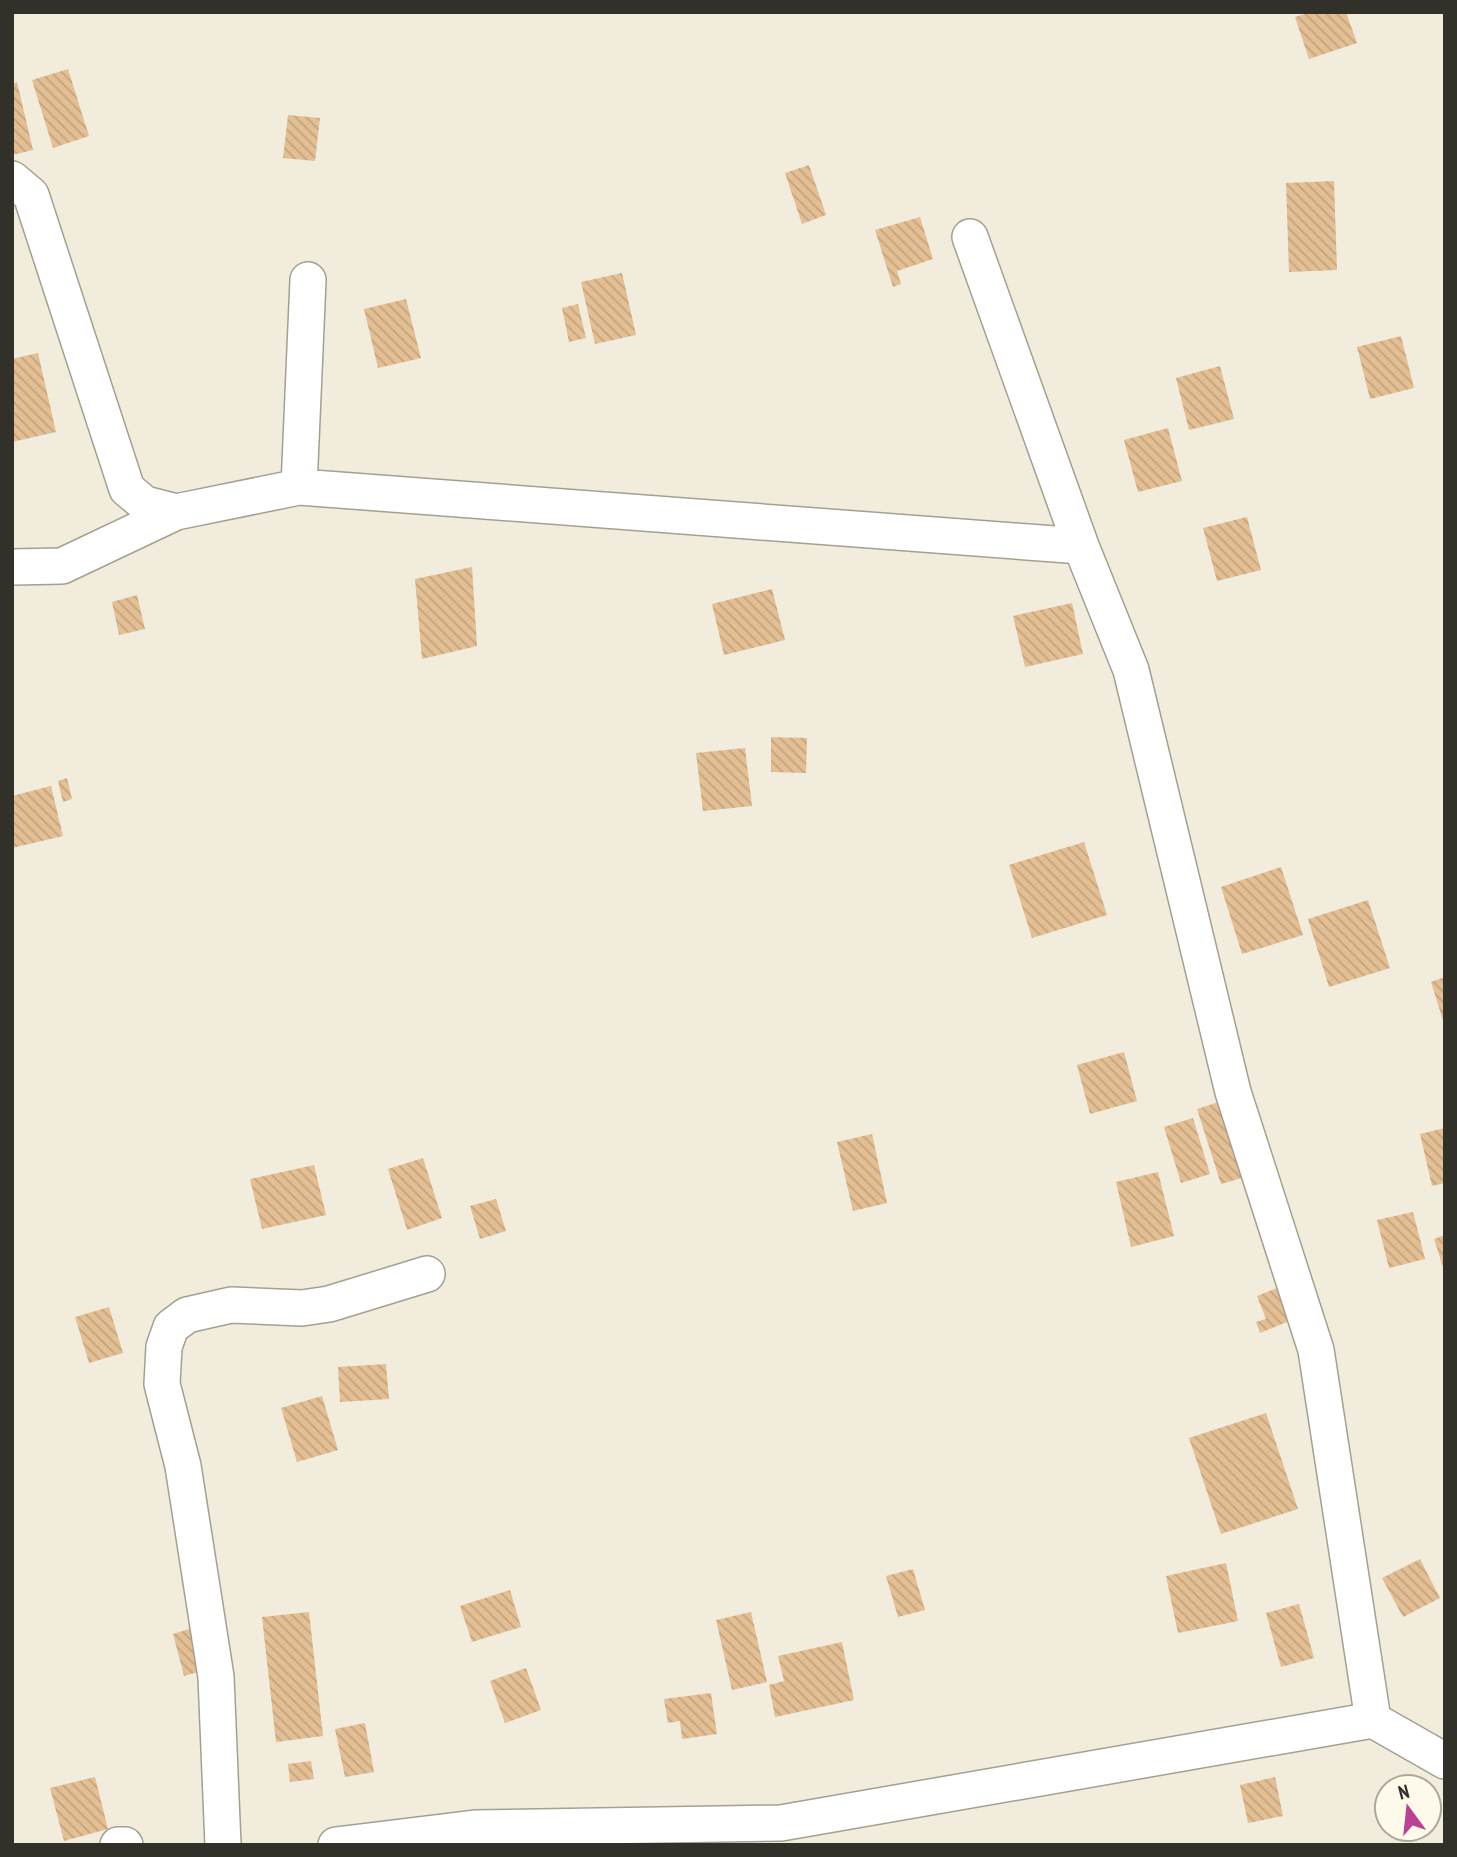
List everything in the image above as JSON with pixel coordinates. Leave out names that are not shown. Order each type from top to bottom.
[{"type":"street","points":[[12,179],[31,195],[127,489],[145,504],[176,512]]},
{"type":"street","points":[[970,237],[1081,547],[1131,670],[1233,1092],[1316,1350],[1373,1720]]},
{"type":"street","points":[[299,487],[309,280]]},
{"type":"street","points":[[12,567],[62,566],[176,512],[299,487],[1081,547]]},
{"type":"street","points":[[223,1845],[216,1677],[183,1466],[163,1384],[164,1347],[171,1327],[187,1315],[231,1305],[302,1308],[329,1304],[427,1274]]},
{"type":"street","points":[[336,1845],[475,1828],[500,1836],[780,1823],[1373,1720],[1445,1761]]},
{"type":"street","points":[[118,1845],[125,1845]]},
{"type":"building","points":[[1311,12],[1346,12],[1357,43],[1309,59],[1295,17]]},
{"type":"building","points":[[68,69],[89,136],[53,148],[32,80]]},
{"type":"building","points":[[17,82],[33,150],[12,155],[12,84]]},
{"type":"building","points":[[288,115],[320,118],[315,161],[283,158]]},
{"type":"building","points":[[809,165],[826,215],[802,224],[785,173]]},
{"type":"building","points":[[1334,181],[1337,270],[1289,272],[1286,183]]},
{"type":"building","points":[[920,217],[933,259],[897,271],[901,284],[893,287],[875,230]]},
{"type":"building","points":[[622,273],[636,335],[595,344],[581,282]]},
{"type":"building","points":[[406,299],[421,358],[378,368],[364,309]]},
{"type":"building","points":[[578,304],[586,338],[569,342],[562,308]]},
{"type":"building","points":[[1401,336],[1414,388],[1370,399],[1357,347]]},
{"type":"building","points":[[38,353],[56,432],[12,442],[12,359]]},
{"type":"building","points":[[1220,366],[1234,419],[1189,430],[1176,378]]},
{"type":"building","points":[[1168,428],[1182,481],[1138,492],[1124,440]]},
{"type":"building","points":[[1247,517],[1261,570],[1217,581],[1203,528]]},
{"type":"building","points":[[472,567],[477,646],[422,659],[415,579]]},
{"type":"building","points":[[772,589],[785,640],[724,655],[712,604]]},
{"type":"building","points":[[137,595],[145,629],[119,635],[112,602]]},
{"type":"building","points":[[1072,603],[1083,654],[1025,667],[1013,616]]},
{"type":"building","points":[[771,737],[807,738],[806,773],[771,772]]},
{"type":"building","points":[[745,748],[752,806],[703,811],[696,753]]},
{"type":"building","points":[[67,778],[72,799],[63,802],[58,781]]},
{"type":"building","points":[[51,786],[63,836],[12,848],[12,796]]},
{"type":"building","points":[[1084,842],[1107,915],[1032,938],[1009,865]]},
{"type":"building","points":[[1281,867],[1303,935],[1242,954],[1221,887]]},
{"type":"building","points":[[1368,900],[1390,968],[1329,987],[1308,919]]},
{"type":"building","points":[[1445,977],[1445,1024],[1444,1024],[1431,982]]},
{"type":"building","points":[[1124,1052],[1137,1101],[1090,1114],[1077,1065]]},
{"type":"building","points":[[1228,1099],[1252,1175],[1221,1184],[1197,1109]]},
{"type":"building","points":[[1193,1118],[1210,1174],[1181,1183],[1164,1127]]},
{"type":"building","points":[[1445,1128],[1445,1183],[1432,1186],[1420,1134]]},
{"type":"building","points":[[872,1134],[887,1203],[853,1211],[837,1142]]},
{"type":"building","points":[[423,1158],[442,1218],[407,1230],[388,1169]]},
{"type":"building","points":[[314,1165],[326,1215],[262,1229],[250,1179]]},
{"type":"building","points":[[1158,1172],[1174,1236],[1131,1247],[1116,1182]]},
{"type":"building","points":[[496,1199],[506,1231],[480,1239],[470,1206]]},
{"type":"building","points":[[1413,1212],[1425,1259],[1389,1268],[1377,1220]]},
{"type":"building","points":[[1445,1235],[1445,1269],[1444,1270],[1434,1239]]},
{"type":"building","points":[[1282,1286],[1294,1319],[1260,1333],[1256,1322],[1266,1319],[1257,1296]]},
{"type":"building","points":[[109,1307],[123,1353],[89,1363],[75,1317]]},
{"type":"building","points":[[386,1364],[389,1399],[340,1402],[338,1367]]},
{"type":"building","points":[[322,1396],[338,1450],[297,1462],[281,1408]]},
{"type":"building","points":[[1266,1413],[1298,1509],[1221,1534],[1189,1438]]},
{"type":"building","points":[[1420,1559],[1440,1598],[1403,1617],[1382,1578]]},
{"type":"building","points":[[1226,1563],[1238,1621],[1178,1633],[1166,1576]]},
{"type":"building","points":[[913,1569],[925,1610],[898,1617],[886,1576]]},
{"type":"building","points":[[510,1590],[521,1627],[472,1642],[460,1606]]},
{"type":"building","points":[[1299,1604],[1314,1658],[1281,1667],[1266,1613]]},
{"type":"building","points":[[309,1612],[323,1736],[276,1742],[262,1617]]},
{"type":"building","points":[[751,1612],[767,1682],[732,1690],[716,1620]]},
{"type":"building","points":[[196,1627],[208,1669],[184,1676],[173,1634]]},
{"type":"building","points":[[842,1642],[854,1700],[775,1717],[769,1685],[784,1681],[778,1656]]},
{"type":"building","points":[[526,1668],[541,1710],[505,1723],[490,1681]]},
{"type":"building","points":[[711,1693],[717,1734],[682,1739],[680,1721],[668,1723],[664,1699]]},
{"type":"building","points":[[365,1723],[374,1772],[345,1777],[335,1729]]},
{"type":"building","points":[[311,1761],[314,1779],[290,1782],[288,1764]]},
{"type":"building","points":[[95,1777],[108,1829],[64,1841],[50,1788]]},
{"type":"building","points":[[1275,1777],[1283,1816],[1248,1823],[1240,1785]]}]
